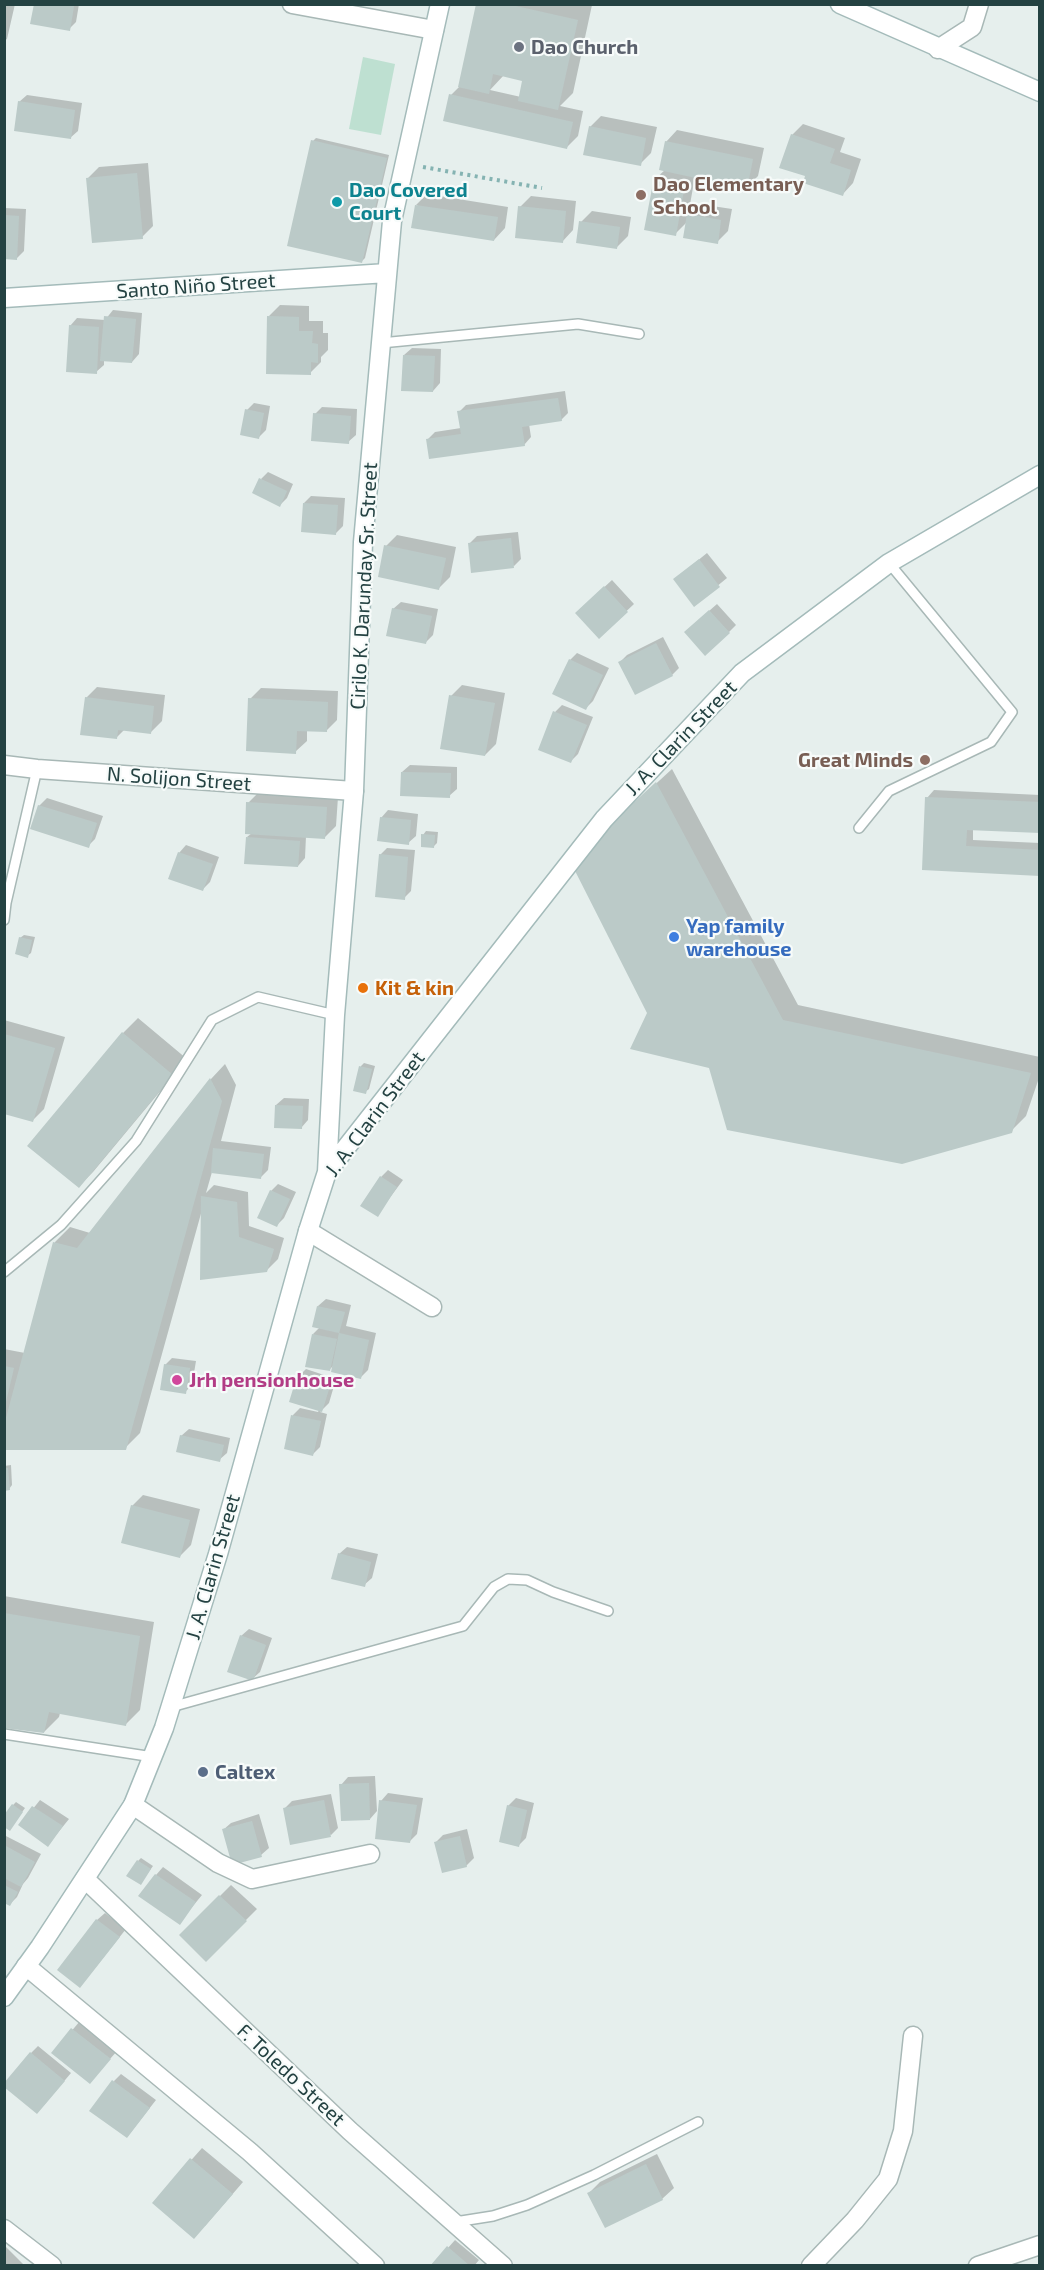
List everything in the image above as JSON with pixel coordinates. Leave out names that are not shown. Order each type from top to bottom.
[{"type":"main road","points":[[292,4],[434,30]]},
{"type":"main road","name":"Cirilo K. Darunday Sr. Street","points":[[327,1172],[335,1015],[354,791],[363,542],[392,221],[440,4]]},
{"type":"main road","points":[[840,4],[1040,92]]},
{"type":"main road","points":[[938,49],[972,27],[979,4]]},
{"type":"main road","name":"Santo Niño Street","points":[[4,298],[387,273]]},
{"type":"main road","name":"J. A. Clarin Street","points":[[4,1997],[85,1880],[132,1805],[153,1757],[171,1707],[218,1554],[308,1231],[327,1172],[604,819],[742,674],[889,563],[1040,476]]},
{"type":"main road","name":"N. Solijon Street","points":[[4,765],[354,791]]},
{"type":"main road","points":[[308,1231],[432,1307]]},
{"type":"main road","points":[[132,1805],[218,1863],[252,1879],[370,1854]]},
{"type":"main road","name":"F. Toledo Street","points":[[85,1880],[350,2131],[503,2265]]},
{"type":"main road","points":[[26,1966],[250,2152],[375,2265]]},
{"type":"main road","points":[[811,2265],[855,2220],[888,2179],[903,2131],[914,2036]]},
{"type":"main road","points":[[4,2229],[52,2265]]},
{"type":"main road","points":[[978,2265],[1040,2245]]},
{"type":"lane","points":[[381,343],[578,324],[639,334]]},
{"type":"lane","points":[[859,828],[889,791],[991,742],[1012,712],[889,563]]},
{"type":"lane","points":[[4,920],[37,769]]},
{"type":"lane","points":[[4,1272],[61,1225],[136,1142],[212,1020],[258,998],[335,1015]]},
{"type":"lane","points":[[171,1707],[463,1626],[494,1587],[507,1579],[527,1580],[553,1592],[608,1611]]},
{"type":"lane","points":[[4,1734],[153,1757]]},
{"type":"lane","points":[[454,2222],[493,2216],[527,2205],[594,2175],[699,2122]]},
{"type":"path","points":[[405,163],[542,188]]},
{"type":"green space","points":[[363,57],[395,64],[381,135],[349,129]]},
{"type":"building","points":[[34,4],[74,6],[70,31],[30,24]]},
{"type":"building","name":"Dao Church","points":[[476,4],[507,4],[578,20],[558,110],[518,101],[522,81],[493,74],[489,94],[458,87]]},
{"type":"building","points":[[449,94],[573,122],[567,149],[443,121]]},
{"type":"building","points":[[18,101],[75,110],[71,139],[14,131]]},
{"type":"building","points":[[589,126],[646,138],[641,166],[583,155]]},
{"type":"building","points":[[791,134],[835,149],[830,163],[851,170],[843,196],[803,183],[805,176],[779,168]]},
{"type":"building","name":"Dao Covered Court","points":[[311,140],[387,158],[362,263],[287,246]]},
{"type":"building","points":[[665,141],[753,159],[747,189],[659,170]]},
{"type":"building","points":[[137,173],[143,239],[92,243],[86,178]]},
{"type":"building","points":[[654,178],[685,184],[676,236],[644,230]]},
{"type":"building","points":[[415,205],[498,217],[494,241],[411,228]]},
{"type":"building","points":[[518,206],[566,211],[563,243],[515,238]]},
{"type":"building","points":[[687,214],[721,220],[718,244],[683,238]]},
{"type":"building","points":[[4,215],[19,216],[17,260],[4,259]]},
{"type":"building","points":[[579,221],[620,227],[617,249],[576,243]]},
{"type":"building","points":[[104,316],[136,319],[132,363],[100,361]]},
{"type":"building","points":[[267,316],[299,317],[299,331],[313,331],[312,343],[318,344],[318,363],[311,362],[311,375],[266,374]]},
{"type":"building","points":[[69,325],[99,327],[97,374],[66,372]]},
{"type":"building","points":[[403,355],[435,356],[433,392],[401,391]]},
{"type":"building","points":[[558,398],[562,421],[522,427],[525,446],[429,459],[426,439],[461,434],[457,411]]},
{"type":"building","points":[[245,409],[264,413],[259,439],[240,435]]},
{"type":"building","points":[[313,413],[351,416],[349,444],[311,441]]},
{"type":"building","points":[[259,478],[287,491],[280,507],[252,493]]},
{"type":"building","points":[[303,503],[338,505],[336,535],[301,532]]},
{"type":"building","points":[[511,538],[514,568],[471,573],[468,543]]},
{"type":"building","points":[[384,545],[446,558],[439,590],[378,577]]},
{"type":"building","points":[[699,559],[720,587],[694,607],[673,579]]},
{"type":"building","points":[[604,586],[628,612],[599,639],[575,613]]},
{"type":"building","points":[[392,608],[432,616],[426,644],[386,636]]},
{"type":"building","points":[[709,610],[730,633],[705,656],[684,632]]},
{"type":"building","points":[[656,643],[673,676],[635,695],[618,662]]},
{"type":"building","points":[[569,659],[603,675],[586,710],[552,694]]},
{"type":"building","points":[[449,695],[495,703],[485,756],[440,749]]},
{"type":"building","points":[[85,697],[154,706],[151,734],[118,730],[117,739],[80,735]]},
{"type":"building","points":[[248,698],[328,702],[327,732],[297,731],[296,754],[246,751]]},
{"type":"building","points":[[553,711],[587,725],[571,763],[538,750]]},
{"type":"building","points":[[401,772],[451,773],[450,798],[400,796]]},
{"type":"building","name":"Yap family warehouse","points":[[656,782],[783,1020],[1031,1073],[1012,1133],[902,1164],[727,1130],[709,1068],[630,1049],[647,1013],[570,861]]},
{"type":"building","points":[[925,797],[1040,802],[1040,833],[967,830],[966,846],[1040,850],[1040,876],[922,870]]},
{"type":"building","points":[[246,802],[327,807],[325,839],[245,834]]},
{"type":"building","points":[[38,805],[97,823],[89,848],[30,829]]},
{"type":"building","points":[[380,817],[411,820],[409,845],[377,841]]},
{"type":"building","points":[[421,834],[435,835],[434,848],[421,847]]},
{"type":"building","points":[[246,837],[300,841],[298,867],[244,864]]},
{"type":"building","points":[[178,852],[213,864],[203,891],[168,879]]},
{"type":"building","points":[[379,854],[408,857],[405,900],[375,897]]},
{"type":"building","points":[[19,937],[32,940],[28,958],[15,954]]},
{"type":"building","points":[[122,1032],[173,1075],[79,1188],[27,1146]]},
{"type":"building","points":[[4,1034],[55,1048],[33,1122],[4,1114]]},
{"type":"building","points":[[359,1066],[372,1069],[366,1094],[353,1091]]},
{"type":"building","points":[[210,1078],[222,1101],[126,1450],[4,1450],[6,1418],[53,1242],[77,1248]]},
{"type":"building","points":[[275,1105],[303,1106],[302,1129],[274,1128]]},
{"type":"building","points":[[213,1148],[264,1154],[261,1179],[211,1173]]},
{"type":"building","points":[[380,1176],[397,1187],[378,1217],[360,1206]]},
{"type":"building","points":[[270,1190],[290,1199],[277,1227],[257,1218]]},
{"type":"building","points":[[201,1196],[237,1202],[239,1237],[274,1249],[267,1272],[200,1280]]},
{"type":"building","points":[[317,1306],[345,1312],[339,1333],[312,1327]]},
{"type":"building","points":[[339,1333],[369,1340],[361,1379],[331,1372]]},
{"type":"building","points":[[312,1334],[337,1339],[330,1371],[305,1367]]},
{"type":"building","points":[[164,1364],[190,1368],[186,1394],[160,1390]]},
{"type":"building","points":[[4,1366],[14,1368],[5,1406],[4,1406]]},
{"type":"building","points":[[297,1376],[330,1386],[322,1412],[289,1402]]},
{"type":"building","points":[[291,1415],[321,1421],[313,1456],[284,1449]]},
{"type":"building","points":[[180,1435],[224,1445],[220,1462],[176,1452]]},
{"type":"building","points":[[4,1468],[8,1468],[10,1490],[4,1491]]},
{"type":"building","points":[[131,1505],[190,1520],[180,1558],[121,1543]]},
{"type":"building","points":[[338,1553],[371,1562],[365,1587],[331,1579]]},
{"type":"building","points":[[4,1613],[140,1636],[126,1726],[49,1712],[44,1733],[4,1728]]},
{"type":"building","points":[[240,1635],[266,1645],[253,1681],[227,1672]]},
{"type":"building","points":[[369,1783],[370,1820],[341,1821],[339,1784]]},
{"type":"building","points":[[324,1800],[331,1837],[290,1845],[283,1808]]},
{"type":"building","points":[[379,1800],[417,1805],[410,1843],[375,1839]]},
{"type":"building","points":[[12,1804],[23,1812],[10,1831],[4,1827],[4,1815]]},
{"type":"building","points":[[507,1805],[527,1810],[519,1847],[499,1842]]},
{"type":"building","points":[[32,1806],[63,1826],[48,1847],[18,1825]]},
{"type":"building","points":[[252,1821],[262,1857],[232,1865],[222,1829]]},
{"type":"building","points":[[460,1836],[467,1867],[442,1873],[434,1842]]},
{"type":"building","points":[[4,1845],[35,1862],[21,1887],[4,1878]]},
{"type":"building","points":[[137,1860],[151,1869],[141,1885],[126,1876]]},
{"type":"building","points":[[155,1874],[196,1902],[180,1925],[138,1896]]},
{"type":"building","points":[[4,1885],[18,1892],[10,1906],[4,1903]]},
{"type":"building","points":[[219,1895],[247,1921],[206,1962],[179,1935]]},
{"type":"building","points":[[96,1919],[120,1937],[80,1988],[57,1970]]},
{"type":"building","points":[[71,2028],[111,2059],[90,2084],[51,2053]]},
{"type":"building","points":[[30,2052],[65,2081],[37,2114],[4,2087],[4,2083]]},
{"type":"building","points":[[112,2080],[150,2108],[127,2138],[89,2111]]},
{"type":"building","points":[[190,2158],[233,2194],[194,2239],[152,2203]]},
{"type":"building","points":[[646,2164],[663,2200],[605,2228],[587,2193]]},
{"type":"building","points":[[447,2246],[470,2266],[430,2266]]},
{"type":"place","name":"Dao Church","points":[[519,47]]},
{"type":"place","name":"Dao Elementary School","points":[[641,195]]},
{"type":"place","name":"Dao Covered Court","points":[[337,202]]},
{"type":"place","name":"Great Minds","points":[[925,760]]},
{"type":"place","name":"Yap family warehouse","points":[[674,937]]},
{"type":"place","name":"Kit & kin","points":[[363,988]]},
{"type":"place","name":"Jrh pensionhouse","points":[[177,1380]]},
{"type":"place","name":"Caltex","points":[[203,1772]]}]
